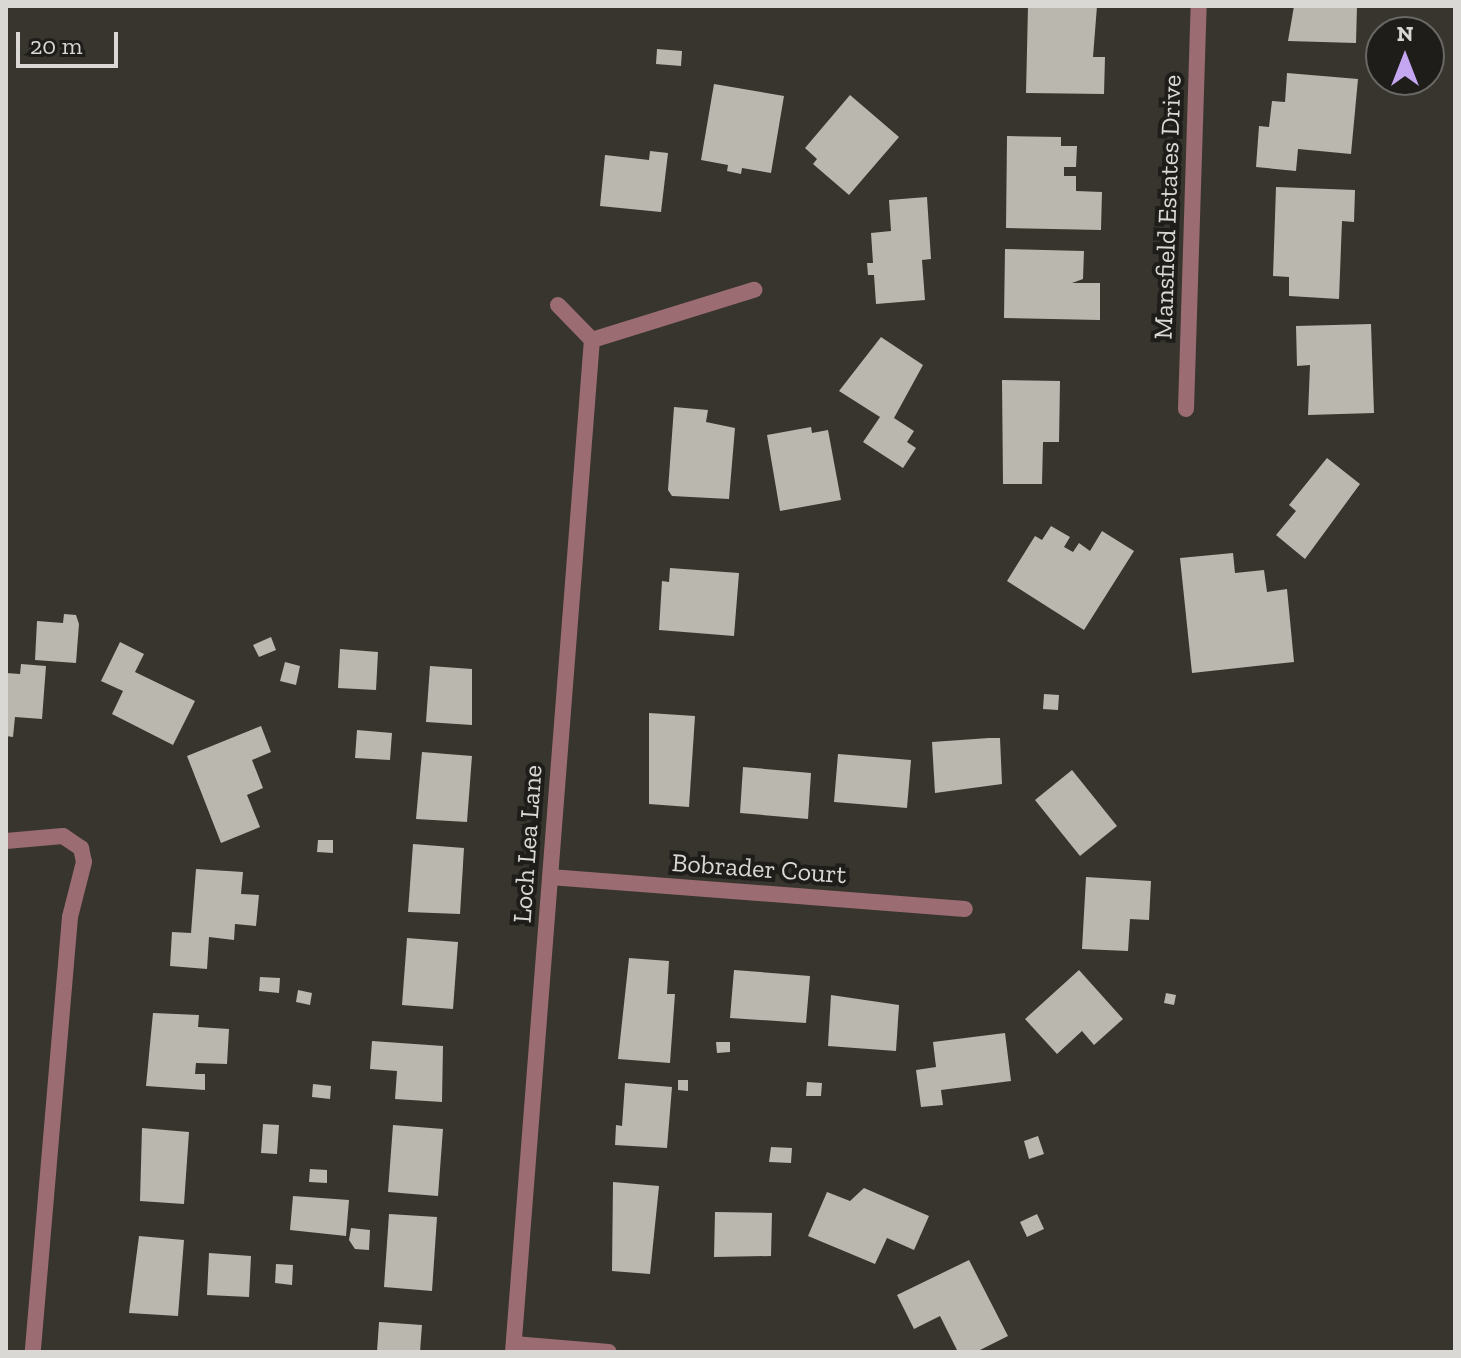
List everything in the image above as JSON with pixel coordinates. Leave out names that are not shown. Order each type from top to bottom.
[{"type":"street","name":"Mansfield Estates Drive","points":[[1186,409],[1199,6]]},
{"type":"street","points":[[558,305],[592,340],[754,290]]},
{"type":"street","name":"Loch Lea Lane","points":[[514,1348],[592,340]]},
{"type":"street","points":[[6,841],[63,836],[81,848],[84,862],[70,917],[33,1352]]},
{"type":"street","name":"Bobrader Court","points":[[550,877],[965,909]]},
{"type":"street","points":[[514,1348],[609,1352]]},
{"type":"building","points":[[1028,6],[1097,6],[1093,57],[1105,57],[1104,94],[1026,93]]},
{"type":"building","points":[[1294,6],[1357,6],[1356,43],[1288,41]]},
{"type":"building","points":[[657,49],[682,51],[681,66],[656,64]]},
{"type":"building","points":[[1287,73],[1358,79],[1351,154],[1298,149],[1296,171],[1256,167],[1259,126],[1269,127],[1272,101],[1285,102]]},
{"type":"building","points":[[714,84],[784,96],[771,173],[742,168],[741,174],[727,171],[728,165],[701,160]]},
{"type":"building","points":[[850,95],[899,137],[849,195],[813,164],[817,159],[805,148]]},
{"type":"building","points":[[1007,136],[1061,137],[1061,146],[1077,146],[1076,167],[1064,167],[1064,176],[1076,176],[1076,191],[1102,192],[1101,230],[1006,228]]},
{"type":"building","points":[[650,151],[668,153],[661,212],[600,206],[605,155],[649,160]]},
{"type":"building","points":[[1276,187],[1355,190],[1354,222],[1342,221],[1339,299],[1289,296],[1289,277],[1273,276]]},
{"type":"building","points":[[927,197],[931,259],[922,260],[925,300],[876,304],[874,275],[868,275],[867,263],[873,263],[871,233],[891,231],[889,200]]},
{"type":"building","points":[[1005,249],[1084,251],[1083,279],[1072,283],[1100,283],[1100,320],[1004,318]]},
{"type":"building","points":[[1371,324],[1374,413],[1308,415],[1310,365],[1297,366],[1296,326]]},
{"type":"building","points":[[881,337],[923,365],[894,418],[914,431],[907,442],[916,448],[903,468],[863,442],[880,417],[839,391]]},
{"type":"building","points":[[1002,380],[1060,381],[1059,442],[1043,442],[1042,484],[1003,484]]},
{"type":"building","points":[[674,407],[708,410],[706,422],[735,428],[729,499],[672,496],[668,490]]},
{"type":"building","points":[[811,427],[812,433],[828,430],[841,500],[780,511],[767,435]]},
{"type":"building","points":[[1327,458],[1360,484],[1305,559],[1276,535],[1296,511],[1289,505]]},
{"type":"building","points":[[1051,526],[1070,537],[1064,547],[1073,552],[1079,543],[1090,551],[1102,531],[1134,551],[1084,630],[1007,581],[1035,536],[1042,540]]},
{"type":"building","points":[[1233,553],[1235,573],[1264,570],[1267,592],[1287,589],[1294,662],[1192,673],[1180,558]]},
{"type":"building","points":[[670,568],[739,573],[734,636],[659,630],[662,581],[669,582]]},
{"type":"building","points":[[64,614],[76,615],[79,624],[76,663],[35,660],[37,621],[63,623]]},
{"type":"building","points":[[271,637],[276,650],[259,657],[253,645]]},
{"type":"building","points":[[120,642],[144,654],[135,672],[195,701],[173,745],[112,714],[123,691],[101,681]]},
{"type":"building","points":[[340,649],[378,652],[376,690],[338,688]]},
{"type":"building","points":[[285,662],[300,666],[296,685],[280,681]]},
{"type":"building","points":[[21,664],[46,666],[42,719],[15,717],[13,737],[6,736],[6,673],[20,674]]},
{"type":"building","points":[[430,666],[472,669],[472,725],[426,722]]},
{"type":"building","points":[[1044,694],[1059,695],[1058,710],[1043,709]]},
{"type":"building","points":[[649,713],[695,716],[689,807],[649,804]]},
{"type":"building","points":[[261,726],[271,752],[252,760],[263,788],[247,795],[260,827],[221,843],[187,756]]},
{"type":"building","points":[[357,730],[392,733],[390,760],[355,758]]},
{"type":"building","points":[[1000,738],[1002,784],[935,793],[932,742]]},
{"type":"building","points":[[422,752],[472,756],[467,822],[416,819]]},
{"type":"building","points":[[838,754],[911,760],[907,808],[834,802]]},
{"type":"building","points":[[743,767],[811,773],[808,819],[740,813]]},
{"type":"building","points":[[1072,770],[1117,826],[1080,856],[1035,800]]},
{"type":"building","points":[[318,840],[333,840],[333,853],[317,852]]},
{"type":"building","points":[[413,844],[464,848],[460,914],[408,912]]},
{"type":"building","points":[[196,869],[243,872],[241,894],[259,895],[256,926],[235,924],[234,940],[209,937],[207,969],[170,966],[172,932],[191,933]]},
{"type":"building","points":[[1086,877],[1151,881],[1149,920],[1130,919],[1128,951],[1082,949]]},
{"type":"building","points":[[407,938],[458,942],[453,1009],[402,1005]]},
{"type":"building","points":[[629,958],[669,961],[667,994],[675,994],[670,1063],[618,1059]]},
{"type":"building","points":[[734,970],[810,976],[806,1023],[730,1018]]},
{"type":"building","points":[[1079,970],[1123,1019],[1094,1045],[1082,1031],[1057,1054],[1025,1019]]},
{"type":"building","points":[[260,977],[280,978],[279,993],[259,991]]},
{"type":"building","points":[[298,990],[312,993],[310,1005],[296,1002]]},
{"type":"building","points":[[1166,993],[1176,995],[1174,1005],[1164,1003]]},
{"type":"building","points":[[831,995],[899,1005],[896,1051],[828,1046]]},
{"type":"building","points":[[153,1013],[199,1015],[198,1027],[229,1029],[227,1064],[196,1063],[195,1074],[205,1074],[205,1090],[146,1086]]},
{"type":"building","points":[[1005,1033],[1011,1081],[941,1090],[943,1105],[921,1107],[916,1070],[936,1067],[933,1042]]},
{"type":"building","points":[[372,1041],[443,1046],[442,1102],[395,1099],[397,1071],[370,1069]]},
{"type":"building","points":[[716,1042],[730,1042],[730,1052],[717,1053]]},
{"type":"building","points":[[678,1080],[688,1080],[688,1091],[678,1090]]},
{"type":"building","points":[[807,1082],[822,1083],[821,1096],[806,1096]]},
{"type":"building","points":[[625,1083],[672,1087],[667,1148],[615,1145],[616,1125],[622,1126]]},
{"type":"building","points":[[313,1084],[331,1086],[330,1099],[312,1097]]},
{"type":"building","points":[[263,1124],[279,1125],[277,1154],[261,1153]]},
{"type":"building","points":[[393,1125],[443,1129],[438,1196],[388,1192]]},
{"type":"building","points":[[142,1128],[189,1132],[184,1204],[140,1201]]},
{"type":"building","points":[[1038,1136],[1044,1154],[1029,1159],[1024,1141]]},
{"type":"building","points":[[771,1147],[792,1148],[791,1163],[769,1162]]},
{"type":"building","points":[[310,1169],[327,1170],[327,1183],[309,1182]]},
{"type":"building","points":[[613,1182],[659,1186],[650,1274],[612,1271]]},
{"type":"building","points":[[864,1188],[929,1216],[914,1250],[887,1238],[875,1264],[808,1236],[827,1192],[850,1201]]},
{"type":"building","points":[[293,1196],[349,1200],[346,1236],[290,1230]]},
{"type":"building","points":[[715,1212],[772,1213],[771,1256],[714,1257]]},
{"type":"building","points":[[389,1214],[437,1217],[432,1291],[384,1287]]},
{"type":"building","points":[[1037,1214],[1044,1229],[1027,1237],[1020,1222]]},
{"type":"building","points":[[351,1228],[370,1230],[369,1250],[355,1249],[349,1240]]},
{"type":"building","points":[[139,1236],[184,1240],[178,1316],[129,1313]]},
{"type":"building","points":[[209,1253],[251,1256],[249,1297],[207,1295]]},
{"type":"building","points":[[969,1260],[1008,1336],[976,1352],[958,1352],[940,1316],[914,1329],[897,1295]]},
{"type":"building","points":[[276,1264],[293,1265],[292,1285],[275,1283]]},
{"type":"building","points":[[379,1322],[422,1325],[420,1352],[377,1352]]}]
